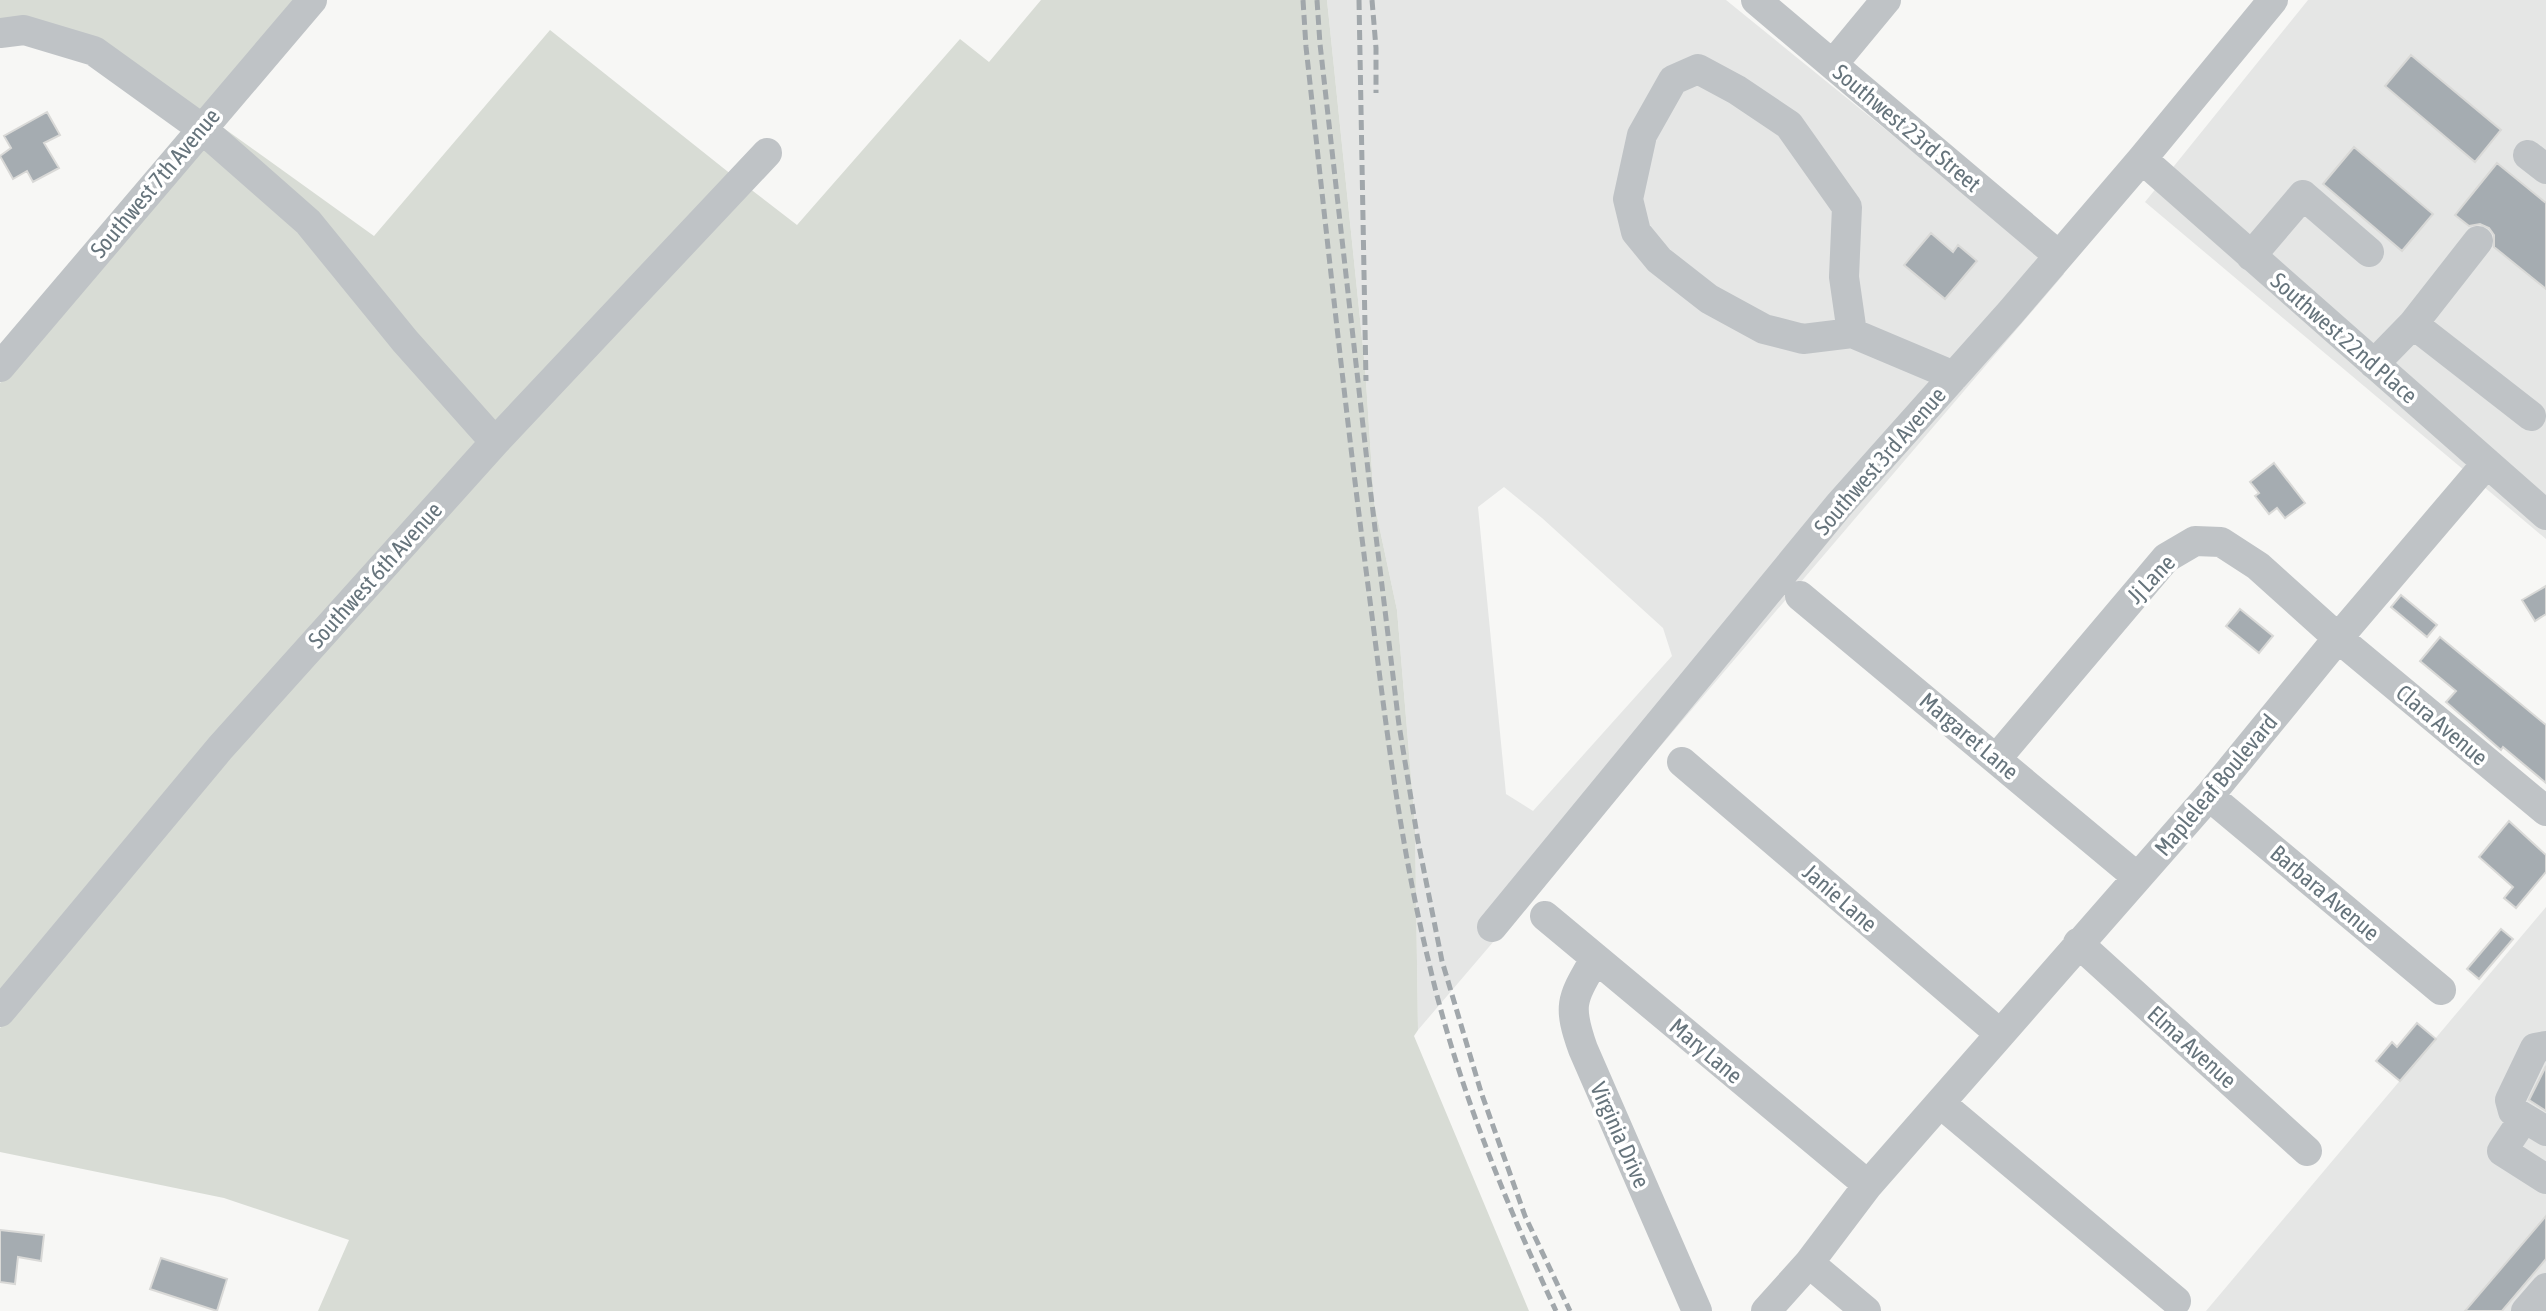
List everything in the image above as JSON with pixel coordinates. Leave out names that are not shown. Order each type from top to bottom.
[{"type":"street","name":"Southwest 7th Avenue","points":[[0,367],[312,0]]},
{"type":"street","name":"Southwest 23rd Street","points":[[1756,0],[2057,256]]},
{"type":"street","points":[[1832,64],[1886,0]]},
{"type":"street","name":"Southwest 3rd Avenue","points":[[1492,927],[1839,505],[2142,159],[2273,0]]},
{"type":"street","points":[[0,33],[24,30],[94,51],[201,128],[308,222],[405,341],[495,442]]},
{"type":"street","points":[[1852,333],[1844,276],[1847,207],[1789,125],[1737,90],[1699,69],[1673,80],[1642,135],[1628,199],[1636,232],[1659,260],[1709,299],[1763,329],[1803,339],[1852,333],[1954,376]]},
{"type":"street","name":"Southwest 6th Avenue","points":[[0,1012],[220,748],[495,442],[767,153]]},
{"type":"street","name":"Southwest 22nd Place","points":[[2142,159],[2487,463],[2543,506]]},
{"type":"street","points":[[2251,256],[2303,195],[2369,252]]},
{"type":"street","points":[[2374,364],[2413,324],[2478,241]]},
{"type":"street","points":[[2413,324],[2541,415]]},
{"type":"street","name":"Mapleleaf Boulevard","points":[[1766,1311],[1809,1263],[1868,1185],[2209,796],[2338,638],[2487,463]]},
{"type":"street","name":"Jj Lane","points":[[1997,758],[2166,558],[2195,541],[2221,542],[2258,566],[2338,638]]},
{"type":"street","name":"Margaret Lane","points":[[1800,596],[2137,877]]},
{"type":"street","name":"Clara Avenue","points":[[2338,638],[2546,811]]},
{"type":"street","name":"Janie Lane","points":[[1682,762],[1999,1033]]},
{"type":"street","name":"Barbara Avenue","points":[[2209,796],[2441,990]]},
{"type":"street","name":"Mary Lane","points":[[1545,916],[1868,1185]]},
{"type":"street","name":"Elma Avenue","points":[[2078,943],[2307,1150]]},
{"type":"street","name":"Virginia Drive","points":[[1595,959],[1575,992],[1572,1020],[1697,1311]]},
{"type":"street","points":[[2546,1046],[2535,1048],[2510,1100],[2513,1111],[2535,1125],[2502,1151],[2546,1179]]},
{"type":"street","points":[[1940,1103],[2176,1301]]},
{"type":"street","points":[[1809,1263],[1866,1311]]},
{"type":"street","points":[[2526,1311],[2546,1288]]},
{"type":"shaded area","points":[[0,0],[295,0],[201,112],[0,21]]},
{"type":"shaded area","points":[[1041,0],[1327,0],[1365,367],[1374,502],[1397,610],[1415,825],[1418,1030],[1414,1036],[1529,1311],[318,1311],[349,1240],[224,1198],[0,1152],[0,1028],[228,755],[502,450],[749,188],[797,225],[960,39],[989,62]]},
{"type":"shaded area","points":[[1327,0],[1726,0],[2064,274],[1498,936],[1831,498],[1477,929],[1492,942],[1495,940],[1418,1030],[1415,825],[1397,610],[1374,502],[1365,367]],"holes":[[[1504,487],[1663,628],[1672,656],[1533,811],[1506,794],[1478,507]]]},
{"type":"shaded area","points":[[2308,0],[2546,0],[2546,539],[2145,202]]},
{"type":"shaded area","points":[[550,30],[732,175],[496,426],[218,124],[374,236]]},
{"type":"shaded area","points":[[202,144],[300,230],[480,443],[0,996],[0,383]]},
{"type":"shaded area","points":[[2546,907],[2546,1311],[2206,1311]]},
{"type":"building","points":[[2411,55],[2501,130],[2475,162],[2385,86]]},
{"type":"building","points":[[47,112],[60,135],[44,143],[59,168],[33,182],[27,171],[13,179],[0,156],[11,148],[4,136]]},
{"type":"building","points":[[2354,147],[2433,214],[2402,251],[2323,184]]},
{"type":"building","points":[[2497,163],[2546,203],[2546,289],[2494,247],[2494,235],[2489,228],[2480,224],[2469,226],[2455,215]]},
{"type":"building","points":[[1931,233],[1953,252],[1958,245],[1977,261],[1945,299],[1904,265]]},
{"type":"building","points":[[2274,463],[2305,503],[2285,518],[2277,508],[2269,514],[2255,496],[2259,493],[2250,482]]},
{"type":"building","points":[[2546,586],[2546,614],[2535,621],[2522,600]]},
{"type":"building","points":[[2401,595],[2437,625],[2427,637],[2391,607]]},
{"type":"building","points":[[2240,609],[2273,636],[2259,653],[2226,626]]},
{"type":"building","points":[[2440,637],[2546,725],[2546,783],[2503,747],[2501,750],[2446,702],[2456,691],[2420,661]]},
{"type":"building","points":[[2509,821],[2546,855],[2546,872],[2516,908],[2504,898],[2513,887],[2479,857]]},
{"type":"building","points":[[2501,929],[2513,939],[2479,979],[2467,969]]},
{"type":"building","points":[[2417,1023],[2436,1039],[2400,1081],[2376,1061],[2392,1042],[2397,1047]]},
{"type":"building","points":[[2546,1066],[2546,1111],[2529,1100]]},
{"type":"building","points":[[2546,1216],[2546,1259],[2502,1311],[2465,1311]]},
{"type":"building","points":[[0,1230],[44,1235],[41,1261],[18,1257],[15,1284],[0,1282]]},
{"type":"building","points":[[161,1258],[227,1279],[217,1311],[150,1289]]},
{"type":"railway","points":[[1303,0],[1354,474],[1389,747],[1410,877],[1453,1053],[1500,1184],[1556,1311]]},
{"type":"railway","points":[[1317,0],[1369,479],[1399,725],[1418,841],[1442,961],[1481,1092],[1525,1216],[1570,1311]]},
{"type":"railway","points":[[1359,0],[1366,381]]},
{"type":"railway","points":[[1372,0],[1376,93]]}]
